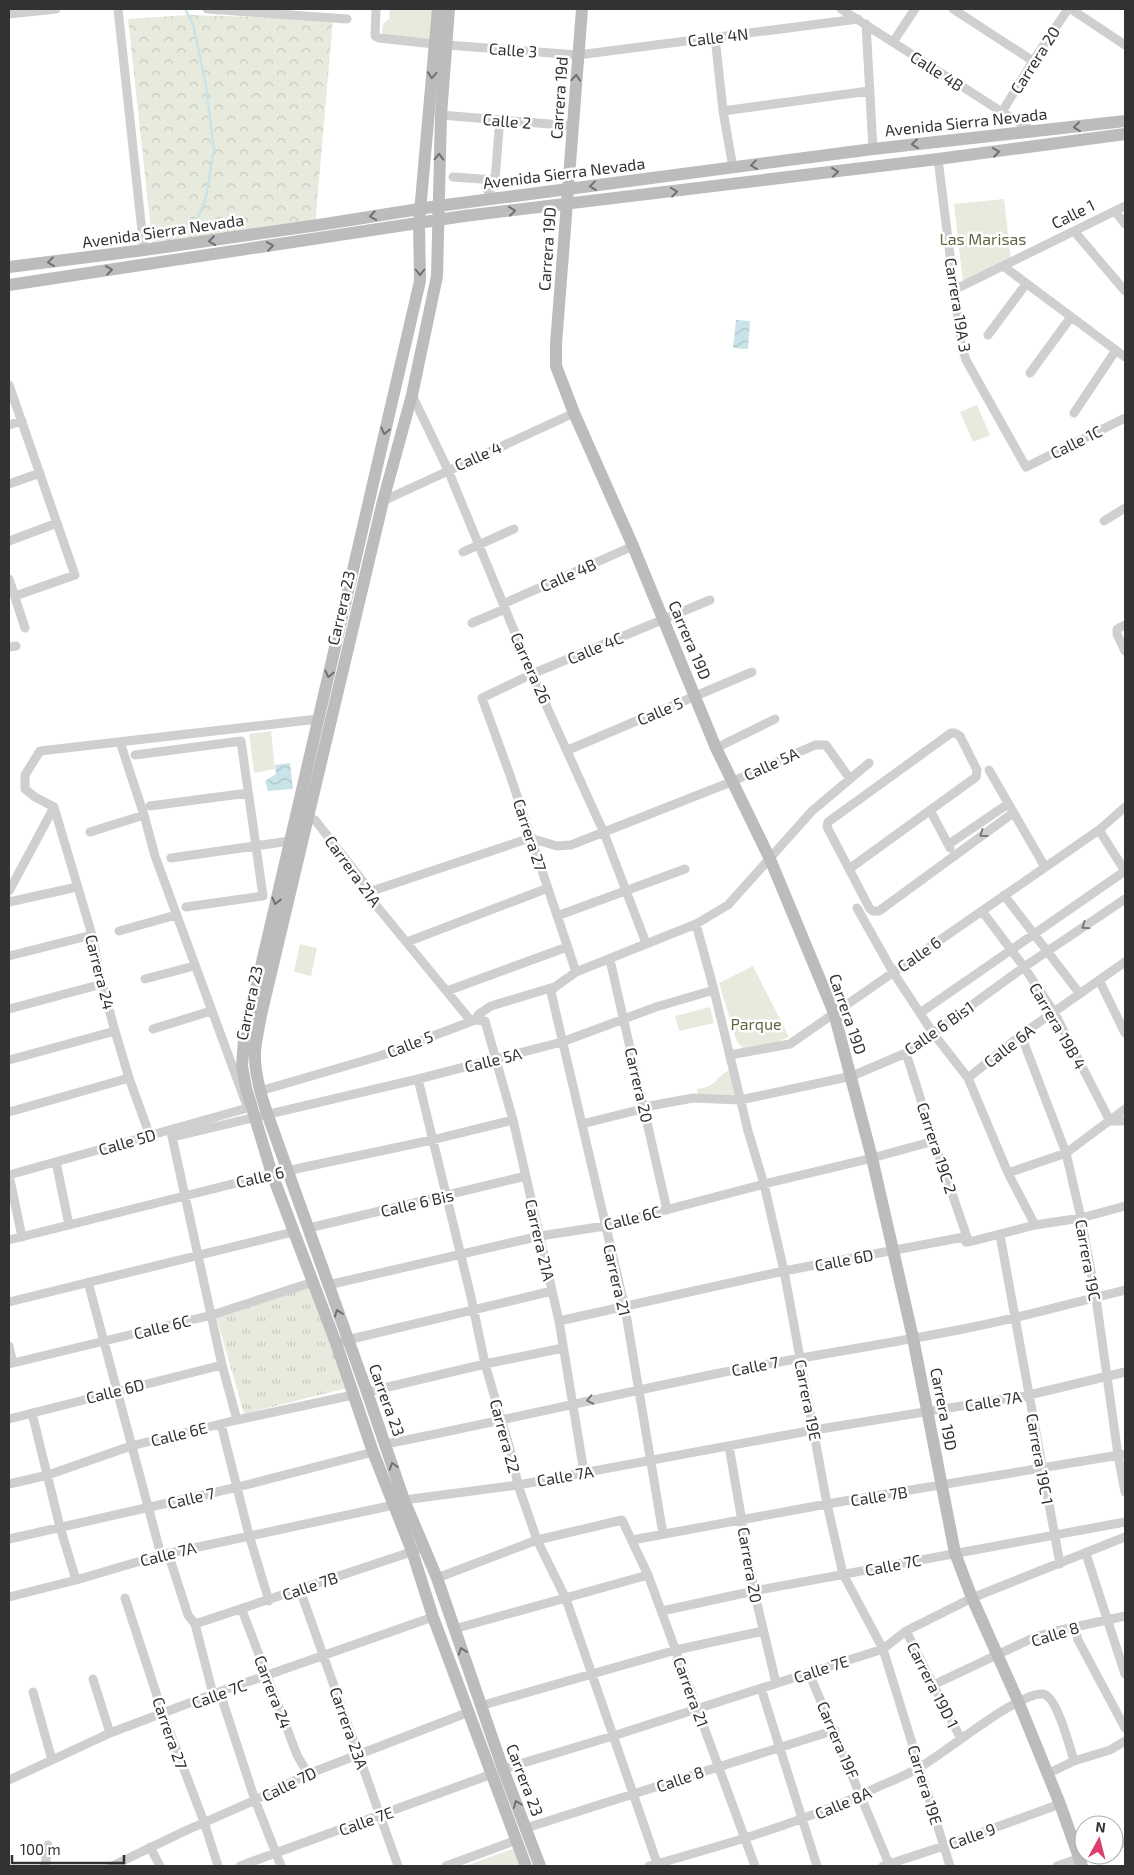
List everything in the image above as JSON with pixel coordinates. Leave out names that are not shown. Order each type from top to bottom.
[{"type":"main road","points":[[438,9],[441,45]]},
{"type":"main road","points":[[441,45],[449,9]]},
{"type":"main road","name":"Carrera 19d","points":[[568,189],[582,9]]},
{"type":"main road","name":"Carrera 23","points":[[441,45],[437,276],[412,395],[382,501],[308,818],[288,878],[244,1040],[242,1066],[246,1088],[256,1112],[288,1171],[309,1228],[328,1285],[353,1395],[373,1452],[425,1548],[437,1578],[454,1629],[475,1709],[526,1866]]},
{"type":"main road","name":"Carrera 23","points":[[441,45],[421,208],[420,280],[290,842],[288,878],[255,1049],[260,1091],[256,1112],[272,1174],[293,1232],[313,1282],[367,1392],[386,1444],[399,1503],[433,1618],[475,1709]]},
{"type":"main road","name":"Avenida Sierra Nevada","points":[[9,267],[144,250],[421,208],[873,149],[1125,121]]},
{"type":"main road","name":"Avenida Sierra Nevada","points":[[459,217],[938,159],[1125,134]]},
{"type":"main road","name":"Carrera 19D","points":[[568,189],[556,355],[560,376],[574,413],[633,546],[696,696],[716,748],[770,859],[834,1013],[872,1158],[913,1338],[955,1553],[972,1598],[1018,1701],[1074,1838]]},
{"type":"main road","points":[[420,224],[459,217]]},
{"type":"main road","points":[[437,276],[443,237],[448,225],[459,217]]},
{"type":"main road","name":"Avenida Sierra Nevada","points":[[9,285],[420,224]]},
{"type":"main road","name":"Carrera 23","points":[[497,1772],[526,1828],[540,1866]]},
{"type":"street","points":[[9,14],[56,9]]},
{"type":"street","points":[[118,9],[144,250]]},
{"type":"street","name":"Calle 3","points":[[376,9],[375,36],[379,38],[441,45],[578,55]]},
{"type":"street","name":"Calle 4B","points":[[842,9],[1034,131]]},
{"type":"street","points":[[893,42],[915,9]]},
{"type":"street","points":[[953,9],[1033,61]]},
{"type":"street","points":[[1070,9],[1125,45]]},
{"type":"street","name":"Carrera 20","points":[[1002,112],[1033,61],[1070,9]]},
{"type":"street","points":[[207,10],[348,19]]},
{"type":"street","points":[[862,22],[873,149]]},
{"type":"street","name":"Calle 4N","points":[[578,55],[715,37],[862,22]]},
{"type":"street","points":[[715,37],[733,168]]},
{"type":"street","points":[[724,111],[869,90]]},
{"type":"street","name":"Calle 2","points":[[441,115],[573,126]]},
{"type":"street","points":[[494,199],[486,188],[495,180],[499,130]]},
{"type":"street","name":"Carrera 19A 3","points":[[938,159],[961,344],[966,360],[1026,466]]},
{"type":"street","points":[[453,177],[495,180]]},
{"type":"street","name":"Calle 1","points":[[954,290],[1125,206]]},
{"type":"street","points":[[1115,211],[1125,224]]},
{"type":"street","points":[[1074,231],[1125,291]]},
{"type":"street","points":[[1003,266],[1125,357]]},
{"type":"street","points":[[988,335],[1026,284]]},
{"type":"street","points":[[1030,373],[1072,317]]},
{"type":"street","points":[[1074,413],[1116,350]]},
{"type":"street","points":[[9,385],[75,575],[15,596]]},
{"type":"street","name":"Carrera 26","points":[[412,395],[448,470],[532,674],[604,833],[646,943]]},
{"type":"street","name":"Calle 4","points":[[382,501],[574,413]]},
{"type":"street","name":"Calle 1C","points":[[1026,466],[1125,418]]},
{"type":"street","points":[[9,425],[22,421]]},
{"type":"street","points":[[9,484],[40,473]]},
{"type":"street","points":[[1104,521],[1125,508]]},
{"type":"street","points":[[9,541],[57,523]]},
{"type":"street","points":[[463,552],[514,529]]},
{"type":"street","name":"Calle 4B","points":[[472,623],[633,546]]},
{"type":"street","points":[[9,579],[25,628]]},
{"type":"street","name":"Calle 4C","points":[[482,699],[482,697],[532,674],[710,600]]},
{"type":"street","points":[[1121,627],[1117,634],[1125,651]]},
{"type":"street","name":"Calle 5","points":[[568,750],[752,672]]},
{"type":"street","name":"Carrera 27","points":[[482,699],[510,775],[576,972]]},
{"type":"street","points":[[9,891],[54,807],[35,797],[25,789],[25,775],[40,751],[318,719]]},
{"type":"street","points":[[716,748],[775,719]]},
{"type":"street","points":[[849,869],[972,781],[977,775],[978,770],[960,736],[955,733],[949,734],[829,820],[827,827],[849,869],[870,908],[877,912],[1013,813]]},
{"type":"street","points":[[135,755],[241,741],[263,896],[186,907]]},
{"type":"street","points":[[120,742],[144,815],[155,856],[194,966],[247,1106],[256,1112]]},
{"type":"street","name":"Calle 5A","points":[[530,838],[557,846],[571,845],[731,782],[815,745],[826,745],[850,779]]},
{"type":"street","name":"Calle 5","points":[[260,1091],[380,1056],[473,1020],[492,1006],[555,987],[576,972],[696,924],[728,905],[812,811],[869,764]]},
{"type":"street","points":[[989,770],[1045,867]]},
{"type":"street","points":[[150,806],[248,793]]},
{"type":"street","points":[[949,844],[1008,804]]},
{"type":"street","name":"Carrera 24","points":[[54,807],[92,935],[102,984],[115,1031],[129,1078],[150,1136]]},
{"type":"street","name":"Calle 6","points":[[730,1055],[790,1044],[1099,830],[1125,807]]},
{"type":"street","points":[[930,810],[954,855]]},
{"type":"street","points":[[90,832],[144,815]]},
{"type":"street","name":"Carrera 21A","points":[[308,818],[315,820],[368,888],[366,893],[446,991],[473,1020],[485,1021],[513,1120],[559,1321],[584,1472]]},
{"type":"street","points":[[920,1013],[1125,871],[1099,830]]},
{"type":"street","points":[[366,893],[530,838]]},
{"type":"street","points":[[171,858],[290,842]]},
{"type":"street","points":[[557,916],[685,869]]},
{"type":"street","points":[[9,902],[77,887]]},
{"type":"street","points":[[407,942],[548,888]]},
{"type":"street","points":[[1004,895],[1080,994]]},
{"type":"street","name":"Calle 6 Bis1","points":[[582,1124],[644,1107],[693,1098],[740,1100],[852,1076],[906,1053],[1024,967],[1125,899]]},
{"type":"street","points":[[857,908],[893,972],[933,1033],[968,1078],[1008,1174],[1035,1225]]},
{"type":"street","name":"Carrera 19B 4","points":[[982,911],[1024,967],[1054,1012],[1110,1121]]},
{"type":"street","points":[[119,931],[176,915]]},
{"type":"street","name":"Carrera 19E","points":[[696,924],[740,1100],[764,1184],[784,1271],[827,1504],[843,1574],[883,1649],[950,1866]]},
{"type":"street","points":[[9,956],[92,935]]},
{"type":"street","points":[[446,991],[567,947]]},
{"type":"street","name":"Carrera 20","points":[[610,960],[667,1210]]},
{"type":"street","name":"Calle 6A","points":[[968,1078],[1021,1035],[1125,962]]},
{"type":"street","points":[[145,979],[194,966]]},
{"type":"street","points":[[1099,980],[1125,1034]]},
{"type":"street","points":[[9,1009],[102,984]]},
{"type":"street","name":"Carrera 21","points":[[555,987],[551,992],[552,1000],[625,1308],[663,1534]]},
{"type":"street","name":"Calle 5A","points":[[256,1112],[418,1079],[562,1042],[656,1006],[714,990]]},
{"type":"street","points":[[153,1029],[211,1011]]},
{"type":"street","points":[[9,1060],[115,1031]]},
{"type":"street","name":"Carrera 19C","points":[[1021,1035],[1066,1153],[1081,1218],[1122,1455],[1125,1492]]},
{"type":"street","points":[[228,1055],[243,1053]]},
{"type":"street","name":"Carrera 19C 2","points":[[906,1053],[969,1242]]},
{"type":"street","points":[[9,1112],[129,1078]]},
{"type":"street","name":"Carrera 22","points":[[418,1079],[474,1309],[485,1364],[512,1456],[518,1485],[537,1540],[566,1599],[634,1795],[655,1865]]},
{"type":"street","points":[[1008,1174],[1066,1153],[1125,1109]]},
{"type":"street","name":"Calle 5D","points":[[9,1175],[150,1136],[171,1133],[256,1112]]},
{"type":"street","name":"Calle 6","points":[[9,1240],[272,1174],[432,1140],[513,1120]]},
{"type":"street","points":[[1110,1121],[1125,1122]]},
{"type":"street","points":[[171,1133],[222,1365],[237,1420]]},
{"type":"street","name":"Calle 6C","points":[[328,1285],[460,1253],[540,1236],[605,1226],[934,1141]]},
{"type":"street","points":[[56,1162],[69,1225]]},
{"type":"street","points":[[9,1175],[22,1237]]},
{"type":"street","name":"Calle 6 Bis","points":[[309,1228],[526,1176]]},
{"type":"street","name":"Calle 6D","points":[[559,1321],[625,1308],[784,1271],[892,1250],[964,1237],[966,1242],[969,1242],[1035,1225],[1081,1218],[1125,1206]]},
{"type":"street","points":[[9,1302],[293,1232]]},
{"type":"street","name":"Carrera 19C 1","points":[[1000,1235],[1060,1564]]},
{"type":"street","points":[[88,1282],[147,1508],[188,1616],[195,1624],[216,1694],[281,1866]]},
{"type":"street","name":"Calle 6C","points":[[11,1364],[212,1315],[313,1282]]},
{"type":"street","points":[[342,1341],[552,1290]]},
{"type":"street","name":"Calle 7","points":[[386,1444],[799,1357],[964,1329],[1125,1290]]},
{"type":"street","points":[[9,1346],[11,1364]]},
{"type":"street","points":[[367,1392],[563,1348]]},
{"type":"street","name":"Calle 6D","points":[[9,1419],[116,1390],[222,1365]]},
{"type":"street","name":"Calle 7A","points":[[9,1597],[76,1580],[164,1554],[399,1503],[518,1485],[814,1430],[928,1413],[1029,1395],[1108,1378],[1125,1372]]},
{"type":"street","name":"Calle 6E","points":[[9,1484],[48,1475],[131,1446],[237,1420],[353,1395]]},
{"type":"street","points":[[32,1414],[60,1527],[76,1580]]},
{"type":"street","points":[[221,1424],[249,1535],[269,1600]]},
{"type":"street","name":"Carrera 20","points":[[729,1446],[754,1591],[776,1683]]},
{"type":"street","name":"Calle 7","points":[[9,1539],[238,1487],[373,1452]]},
{"type":"street","name":"Calle 7B","points":[[632,1540],[827,1504],[1122,1455]]},
{"type":"street","name":"Carrera 21","points":[[537,1540],[622,1520],[662,1611],[755,1866]]},
{"type":"street","name":"Calle 7C","points":[[662,1611],[754,1591],[1125,1522]]},
{"type":"street","name":"Calle 7E","points":[[240,1866],[497,1772],[883,1649],[906,1631],[972,1598],[1125,1537]]},
{"type":"street","points":[[437,1578],[537,1540]]},
{"type":"street","name":"Calle 7B","points":[[195,1624],[425,1548]]},
{"type":"street","points":[[1086,1554],[1106,1620],[1124,1669]]},
{"type":"street","points":[[454,1629],[648,1576]]},
{"type":"street","name":"Carrera 23A","points":[[300,1590],[398,1866]]},
{"type":"street","name":"Carrera 27","points":[[125,1598],[163,1714],[204,1822],[218,1866]]},
{"type":"street","name":"Carrera 24","points":[[242,1610],[298,1754],[308,1774]]},
{"type":"street","name":"Calle 8","points":[[933,1685],[1035,1638],[1125,1616]]},
{"type":"street","name":"Calle 7C","points":[[9,1780],[110,1733],[433,1618]]},
{"type":"street","points":[[1075,1627],[1078,1640],[1125,1728]]},
{"type":"street","name":"Calle 7D","points":[[112,1866],[308,1774],[475,1709],[676,1650],[764,1631]]},
{"type":"street","name":"Carrera 19D 1","points":[[906,1631],[961,1739]]},
{"type":"street","name":"Carrera 19F","points":[[810,1672],[862,1795],[886,1865]]},
{"type":"street","points":[[93,1679],[110,1733]]},
{"type":"street","points":[[761,1688],[817,1866]]},
{"type":"street","points":[[33,1692],[52,1760]]},
{"type":"street","name":"Calle 8A","points":[[655,1865],[802,1820],[862,1795],[920,1767],[1018,1701],[1042,1694],[1050,1697],[1055,1705],[1074,1761]]},
{"type":"street","name":"Calle 8","points":[[526,1828],[834,1730]]},
{"type":"street","points":[[1047,1774],[1074,1761],[1110,1750],[1125,1741]]},
{"type":"street","name":"Calle 9","points":[[886,1865],[1060,1804]]},
{"type":"street","points":[[446,1866],[518,1840]]},
{"type":"street","points":[[45,1866],[48,1845]]},
{"type":"street","points":[[150,1847],[160,1866]]},
{"type":"street","points":[[1057,1866],[1074,1862]]},
{"type":"green space","points":[[390,9],[435,9],[432,41],[382,36],[383,24],[389,19]]},
{"type":"green space","points":[[188,15],[333,19],[315,226],[153,249],[128,19]]},
{"type":"green space","name":"Las Marisas","points":[[1004,199],[1011,259],[963,282],[954,204]]},
{"type":"green space","points":[[977,405],[990,435],[973,442],[960,412]]},
{"type":"green space","points":[[271,731],[275,769],[254,773],[249,734]]},
{"type":"green space","points":[[300,944],[317,948],[311,976],[294,972]]},
{"type":"green space","name":"Parque","points":[[753,966],[789,1037],[753,1052],[744,1049],[737,1042],[719,983]]},
{"type":"green space","points":[[710,1007],[714,1023],[679,1031],[675,1016]]},
{"type":"green space","name":"Parque","points":[[730,1070],[738,1097],[698,1097],[697,1089],[709,1086]]},
{"type":"green space","points":[[310,1285],[347,1388],[244,1414],[215,1312]]},
{"type":"green space","points":[[518,1847],[525,1866],[465,1866]]},
{"type":"water","points":[[736,320],[750,321],[748,349],[733,348]]},
{"type":"water","points":[[290,763],[293,789],[268,791],[265,781],[276,774],[275,765]]},
{"type":"waterway","points":[[185,9],[193,24],[206,85],[214,149],[206,197],[190,238]]}]
